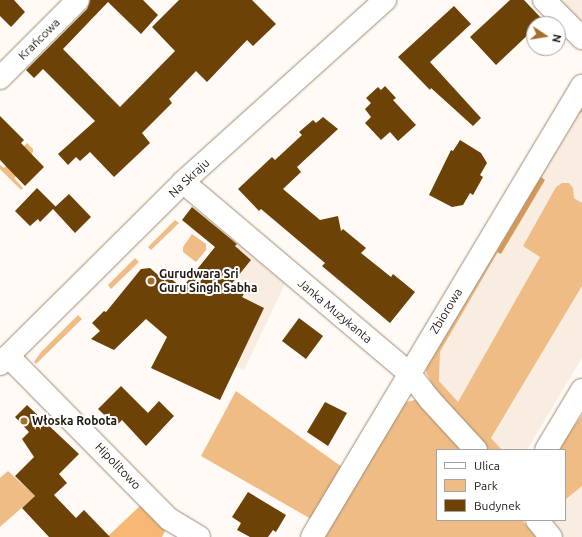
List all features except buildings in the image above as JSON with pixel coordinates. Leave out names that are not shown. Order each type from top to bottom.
[{"type":"street","name":"Krańcowa","points":[[0,78],[78,0]]},
{"type":"street","name":"Na Skraju","points":[[4,360],[183,182],[385,0]]},
{"type":"street","points":[[544,0],[582,38]]},
{"type":"street","name":"Zbiorowa","points":[[312,537],[582,86]]},
{"type":"street","name":"Janka Muzykanta","points":[[183,182],[409,373],[430,400],[475,449]]},
{"type":"street","name":"Hipolitowo","points":[[4,360],[169,519],[199,537]]},
{"type":"street","points":[[547,449],[582,390]]},
{"type":"street","points":[[538,521],[551,537]]},
{"type":"shaded area","points":[[560,0],[582,0],[582,25]]},
{"type":"shaded area","points":[[582,112],[582,203],[573,198],[458,402],[439,381],[440,352],[577,115]]},
{"type":"shaded area","points":[[541,177],[545,180],[501,254],[497,252]]},
{"type":"shaded area","points":[[237,243],[285,284],[244,370],[165,334]]},
{"type":"shaded area","points":[[582,286],[582,358],[528,449],[501,449],[491,438]]},
{"type":"shaded area","points":[[582,486],[582,537],[561,537],[550,521],[566,521],[566,499]]},
{"type":"shaded area","points":[[141,505],[166,529],[162,537],[107,537]]},
{"type":"green space","points":[[582,106],[582,112],[577,115],[440,352],[439,381],[458,402],[540,257],[523,246],[556,187],[562,183],[569,183],[573,188],[574,198],[582,203],[582,286],[491,438],[501,449],[487,449],[433,386],[426,372],[427,359]]},
{"type":"green space","points":[[27,143],[33,149],[33,152],[23,163],[26,167],[14,178],[23,188],[21,190],[0,169],[0,165],[4,168]]},
{"type":"green space","points":[[175,220],[179,223],[151,250],[148,247]]},
{"type":"green space","points":[[192,234],[206,244],[206,250],[196,262],[183,252],[183,247]]},
{"type":"green space","points":[[135,258],[139,262],[111,289],[108,285]]},
{"type":"green space","points":[[78,315],[82,319],[36,364],[34,362],[41,352]]},
{"type":"green space","points":[[236,391],[342,467],[311,519],[201,456]]},
{"type":"green space","points":[[419,399],[461,449],[436,449],[436,521],[523,521],[536,537],[322,537],[398,404]]},
{"type":"green space","points":[[582,415],[582,486],[566,499],[566,449],[558,449]]},
{"type":"green space","points":[[8,471],[35,496],[0,527],[0,478]]},
{"type":"place","name":"Gurudwara Sri Guru Singh Sabha","points":[[151,281]]},
{"type":"place","name":"Włoska Robota","points":[[24,421]]}]
